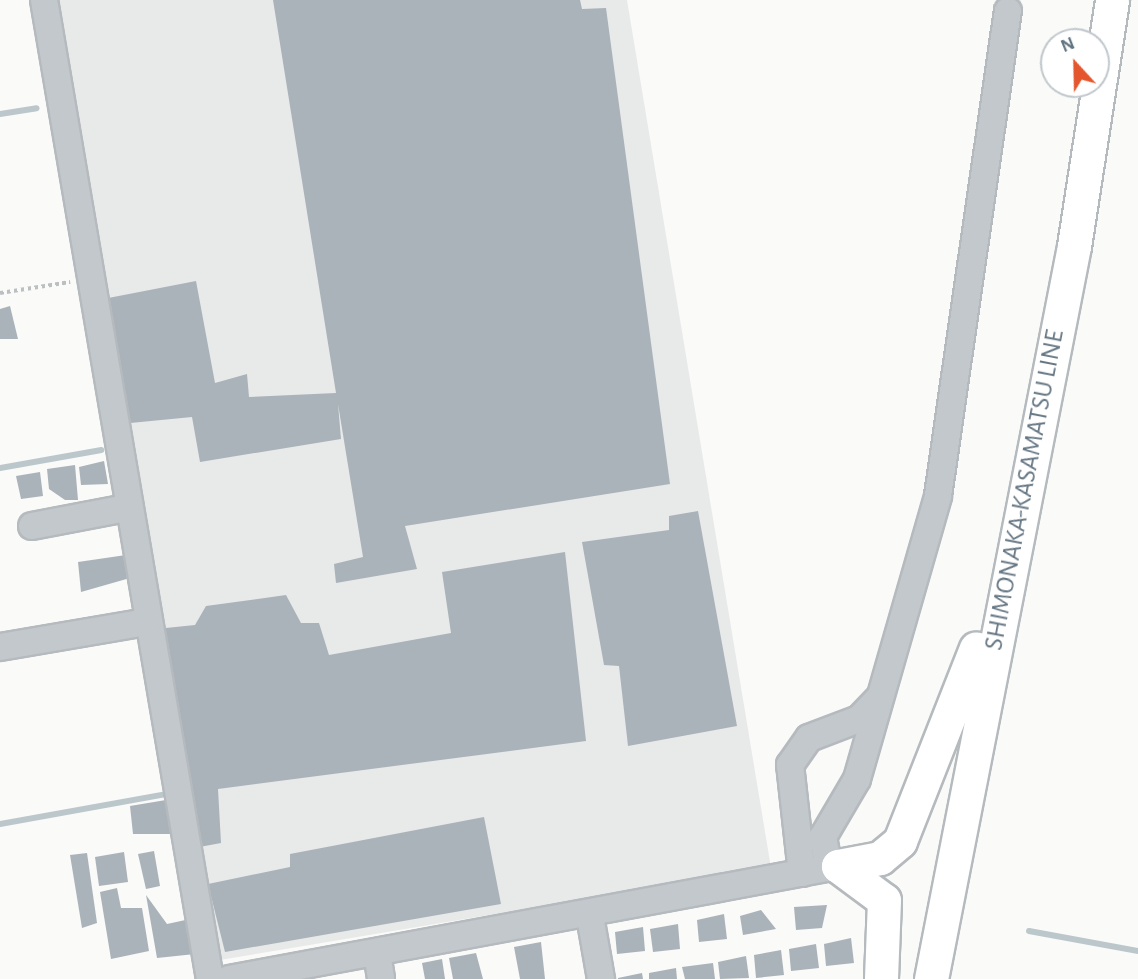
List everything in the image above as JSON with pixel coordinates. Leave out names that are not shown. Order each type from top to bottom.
[{"type":"main road","points":[[1088,28],[1090,0]]},
{"type":"main road","name":"SHIMONAKA-KASAMATSU LINE","points":[[1107,28],[1112,0]]},
{"type":"main road","name":"SHIMONAKA-KASAMATSU LINE","points":[[931,979],[1011,550],[1074,246],[1094,98]]},
{"type":"main road","points":[[833,867],[880,858],[900,841],[1011,550]]},
{"type":"main road","points":[[833,867],[884,900],[881,979]]},
{"type":"street","points":[[44,0],[126,508],[210,979]]},
{"type":"street","points":[[229,979],[590,916],[833,867],[823,837],[857,779],[937,496],[1008,11]]},
{"type":"street","points":[[32,526],[126,508]]},
{"type":"street","points":[[0,646],[147,622]]},
{"type":"street","points":[[802,873],[790,765],[809,738],[859,719],[883,694]]},
{"type":"street","points":[[590,916],[601,979]]},
{"type":"street","points":[[377,953],[381,979]]},
{"type":"path","points":[[0,293],[89,278]]},
{"type":"shaded area","points":[[49,0],[627,0],[771,868],[214,961]]},
{"type":"building","points":[[273,0],[580,0],[582,9],[606,8],[670,484],[405,526],[417,569],[336,583],[334,564],[363,557],[338,404],[341,439],[200,462],[192,417],[120,424],[98,300],[196,281],[215,383],[247,374],[249,397],[336,393]]},
{"type":"building","points":[[10,306],[18,339],[0,339],[0,309]]},
{"type":"building","points":[[104,461],[108,484],[81,485],[79,467]]},
{"type":"building","points":[[75,465],[78,500],[65,500],[49,489],[47,469]]},
{"type":"building","points":[[40,472],[43,496],[21,499],[16,476]]},
{"type":"building","points":[[698,511],[737,726],[628,746],[619,666],[604,665],[582,542],[669,530],[669,516]]},
{"type":"building","points":[[565,552],[586,741],[218,789],[221,843],[194,848],[156,629],[195,625],[206,606],[286,595],[301,623],[319,623],[329,655],[451,633],[442,572]]},
{"type":"building","points":[[126,555],[130,578],[81,592],[78,562]]},
{"type":"building","points":[[166,800],[174,834],[133,834],[130,806]]},
{"type":"building","points":[[484,817],[501,904],[225,952],[208,884],[290,867],[290,854]]},
{"type":"building","points":[[154,851],[160,886],[146,889],[138,854]]},
{"type":"building","points":[[124,852],[128,882],[99,886],[95,857]]},
{"type":"building","points":[[87,853],[97,923],[82,928],[70,855]]},
{"type":"building","points":[[117,888],[121,908],[142,908],[149,951],[111,959],[100,892]]},
{"type":"building","points":[[146,895],[167,924],[190,919],[195,954],[157,958]]},
{"type":"building","points":[[827,905],[822,928],[796,930],[794,907]]},
{"type":"building","points":[[761,910],[776,929],[743,935],[740,916]]},
{"type":"building","points":[[724,914],[727,939],[699,942],[697,920]]},
{"type":"building","points":[[678,924],[680,949],[653,952],[650,929]]},
{"type":"building","points":[[643,927],[645,951],[617,954],[615,932]]},
{"type":"building","points":[[851,938],[854,963],[826,966],[824,944]]},
{"type":"building","points":[[541,942],[545,979],[520,979],[514,947]]},
{"type":"building","points":[[816,944],[819,968],[791,971],[789,949]]},
{"type":"building","points":[[781,950],[784,975],[756,978],[754,955]]},
{"type":"building","points":[[476,953],[483,979],[453,979],[449,958]]},
{"type":"building","points":[[746,956],[749,978],[720,979],[718,962]]},
{"type":"building","points":[[442,959],[445,979],[425,979],[422,963]]},
{"type":"building","points":[[713,963],[715,979],[685,979],[682,967]]},
{"type":"building","points":[[676,968],[677,979],[649,979],[649,973]]},
{"type":"building","points":[[642,973],[643,979],[618,979],[618,978]]},
{"type":"waterway","points":[[0,114],[37,108]]},
{"type":"waterway","points":[[0,468],[101,450]]},
{"type":"waterway","points":[[0,824],[167,794]]},
{"type":"waterway","points":[[1029,931],[1138,951]]}]
